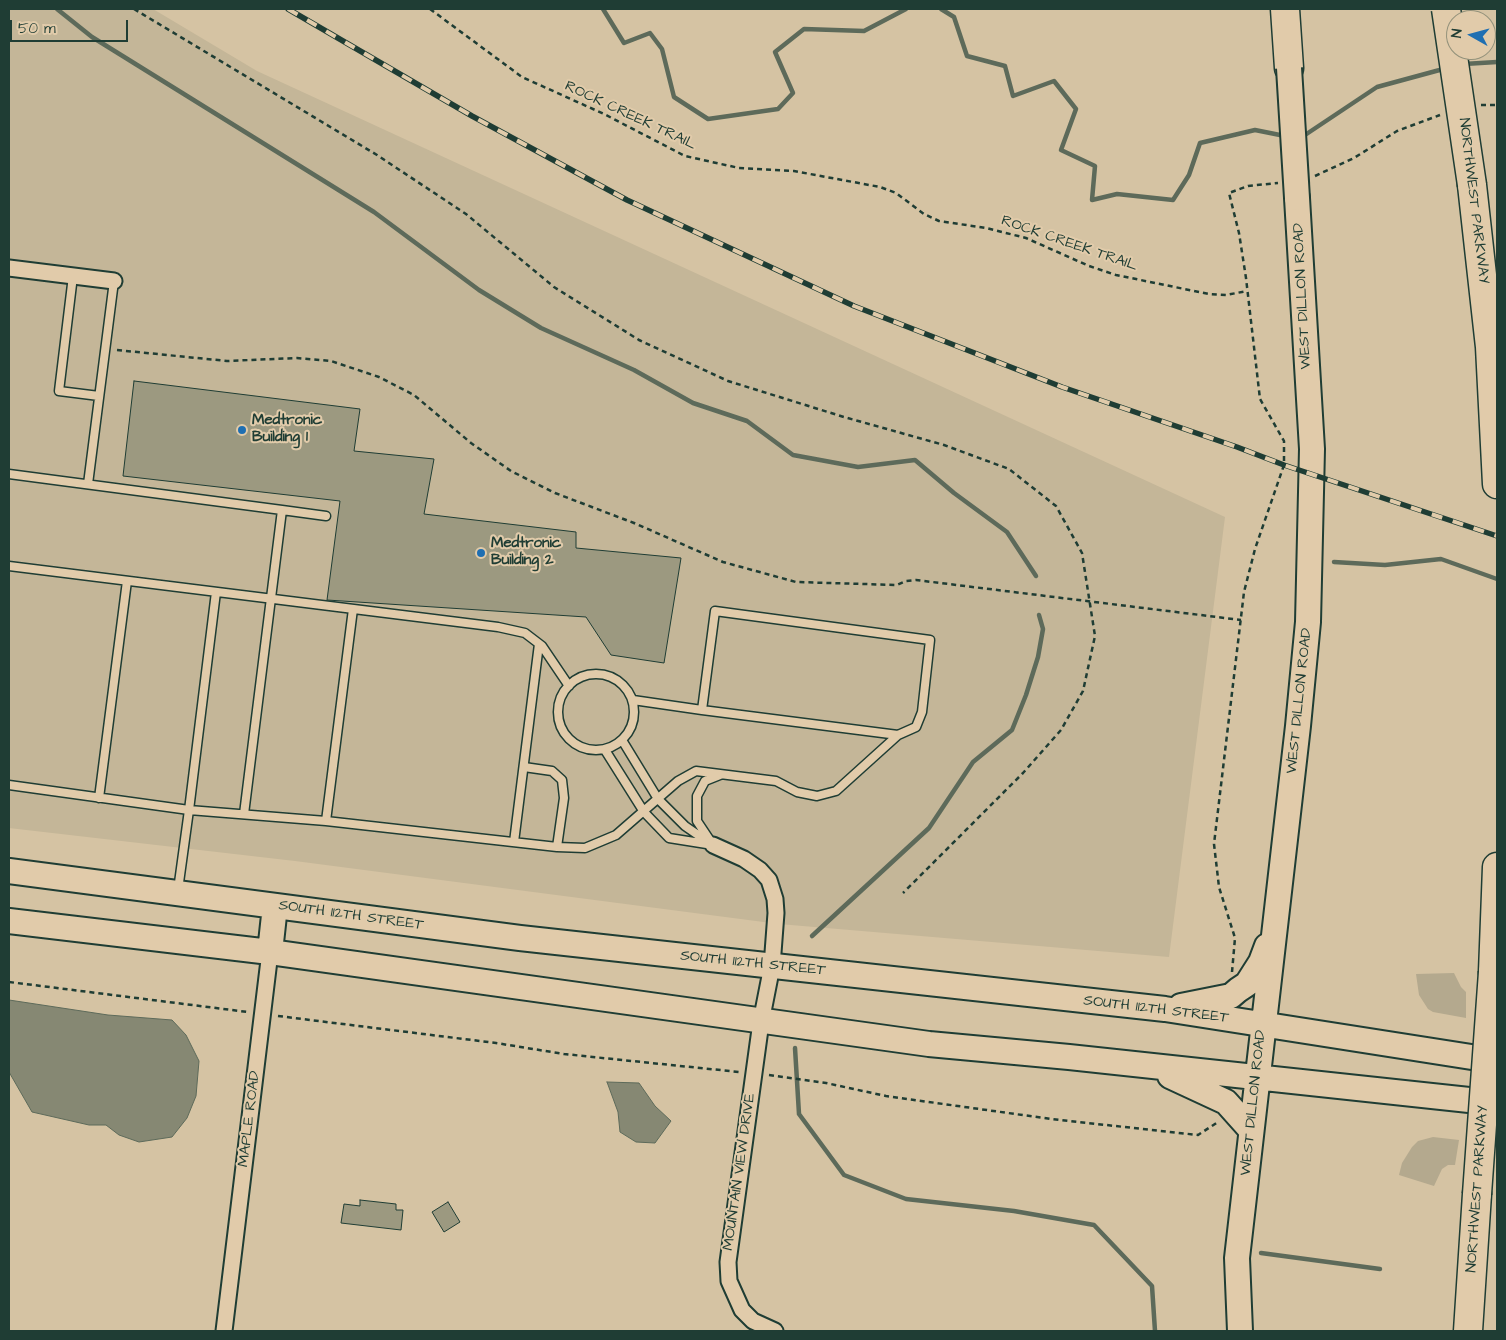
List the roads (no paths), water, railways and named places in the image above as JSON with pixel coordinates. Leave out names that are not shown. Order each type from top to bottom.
[{"type":"highway","points":[[1285,9],[1289,68]]},
{"type":"highway","name":"NORTHWEST PARKWAY","points":[[1446,9],[1472,185],[1490,347],[1497,484]]},
{"type":"highway","name":"NORTHWEST PARKWAY","points":[[1468,1331],[1493,972],[1497,867]]},
{"type":"main road","name":"WEST DILLON ROAD","points":[[1240,1331],[1237,1258],[1262,1024],[1298,726],[1308,622],[1311,553],[1312,449],[1290,190],[1289,68]]},
{"type":"main road","name":"SOUTH 112TH STREET","points":[[9,871],[520,938],[1165,1009],[1497,1061]]},
{"type":"main road","name":"MAPLE ROAD","points":[[270,952],[275,906]]},
{"type":"main road","points":[[9,921],[270,952],[714,1013],[760,1022],[929,1044],[1257,1076],[1497,1103]]},
{"type":"main road","points":[[1165,1009],[1231,996],[1247,984],[1261,962],[1275,926]]},
{"type":"main road","points":[[1150,1067],[1226,1102],[1251,1130]]},
{"type":"street","points":[[9,268],[114,281]]},
{"type":"street","name":"MOUNTAIN VIEW DRIVE","points":[[713,845],[754,865],[764,874],[772,886],[776,913],[772,966],[760,1022],[728,1262],[729,1281],[742,1310],[753,1321],[774,1331]]},
{"type":"street","name":"MAPLE ROAD","points":[[224,1331],[270,952]]},
{"type":"lane","points":[[73,276],[59,391],[99,396]]},
{"type":"lane","points":[[88,484],[114,281]]},
{"type":"lane","points":[[9,474],[326,516]]},
{"type":"lane","points":[[244,814],[282,510]]},
{"type":"lane","points":[[9,566],[498,627],[525,633],[539,644],[568,686]]},
{"type":"lane","points":[[99,798],[127,581]]},
{"type":"lane","points":[[178,893],[216,592]]},
{"type":"lane","points":[[326,821],[353,609]]},
{"type":"lane","points":[[9,785],[189,810],[326,821],[557,847],[585,848],[616,835],[678,781],[696,771],[776,781],[797,792],[816,796],[836,792],[898,735],[916,726],[922,712],[930,640],[715,611],[702,710]]},
{"type":"lane","points":[[514,842],[539,644]]},
{"type":"lane","points":[[594,674],[606,675],[622,685],[633,700],[634,713],[632,725],[622,740],[605,750],[592,750],[580,747],[569,740],[562,730],[558,718],[558,705],[568,686],[581,676],[594,674]]},
{"type":"lane","points":[[633,700],[898,735]]},
{"type":"lane","points":[[622,740],[658,799],[685,826],[713,845]]},
{"type":"lane","points":[[605,750],[644,812],[669,838],[713,845]]},
{"type":"lane","points":[[524,767],[552,771],[562,780],[564,798],[557,847]]},
{"type":"lane","points":[[713,845],[697,821],[697,796],[705,781],[722,775]]},
{"type":"waterway","points":[[57,9],[92,37],[374,212],[479,290],[541,328],[634,370],[693,403],[747,421],[793,455],[858,467],[915,460],[954,493],[1007,532],[1036,576]]},
{"type":"waterway","points":[[603,9],[624,43],[650,33],[662,49],[674,97],[708,119],[778,109],[793,93],[775,52],[804,29],[864,31],[906,9]]},
{"type":"waterway","points":[[941,9],[954,17],[967,56],[1005,66],[1013,96],[1054,81],[1076,109],[1061,150],[1095,166],[1092,200],[1117,194],[1173,200],[1189,175],[1200,143],[1255,130],[1285,136]]},
{"type":"waterway","points":[[1464,64],[1497,62]]},
{"type":"waterway","points":[[1302,137],[1377,87],[1447,68]]},
{"type":"waterway","points":[[1334,562],[1385,565],[1441,559],[1497,579]]},
{"type":"waterway","points":[[812,936],[929,828],[973,762],[1012,730],[1038,657],[1043,629],[1039,615]]},
{"type":"waterway","points":[[795,1048],[799,1114],[844,1175],[906,1199],[1014,1211],[1094,1225],[1152,1286],[1155,1331]]},
{"type":"waterway","points":[[1261,1253],[1380,1269]]},
{"type":"railway","points":[[288,9],[472,116],[627,200],[854,306],[1062,387],[1284,465],[1497,536]]},
{"type":"place","name":"Medtronic Building 1","points":[[242,430]]},
{"type":"place","name":"Medtronic Building 2","points":[[481,553]]}]
